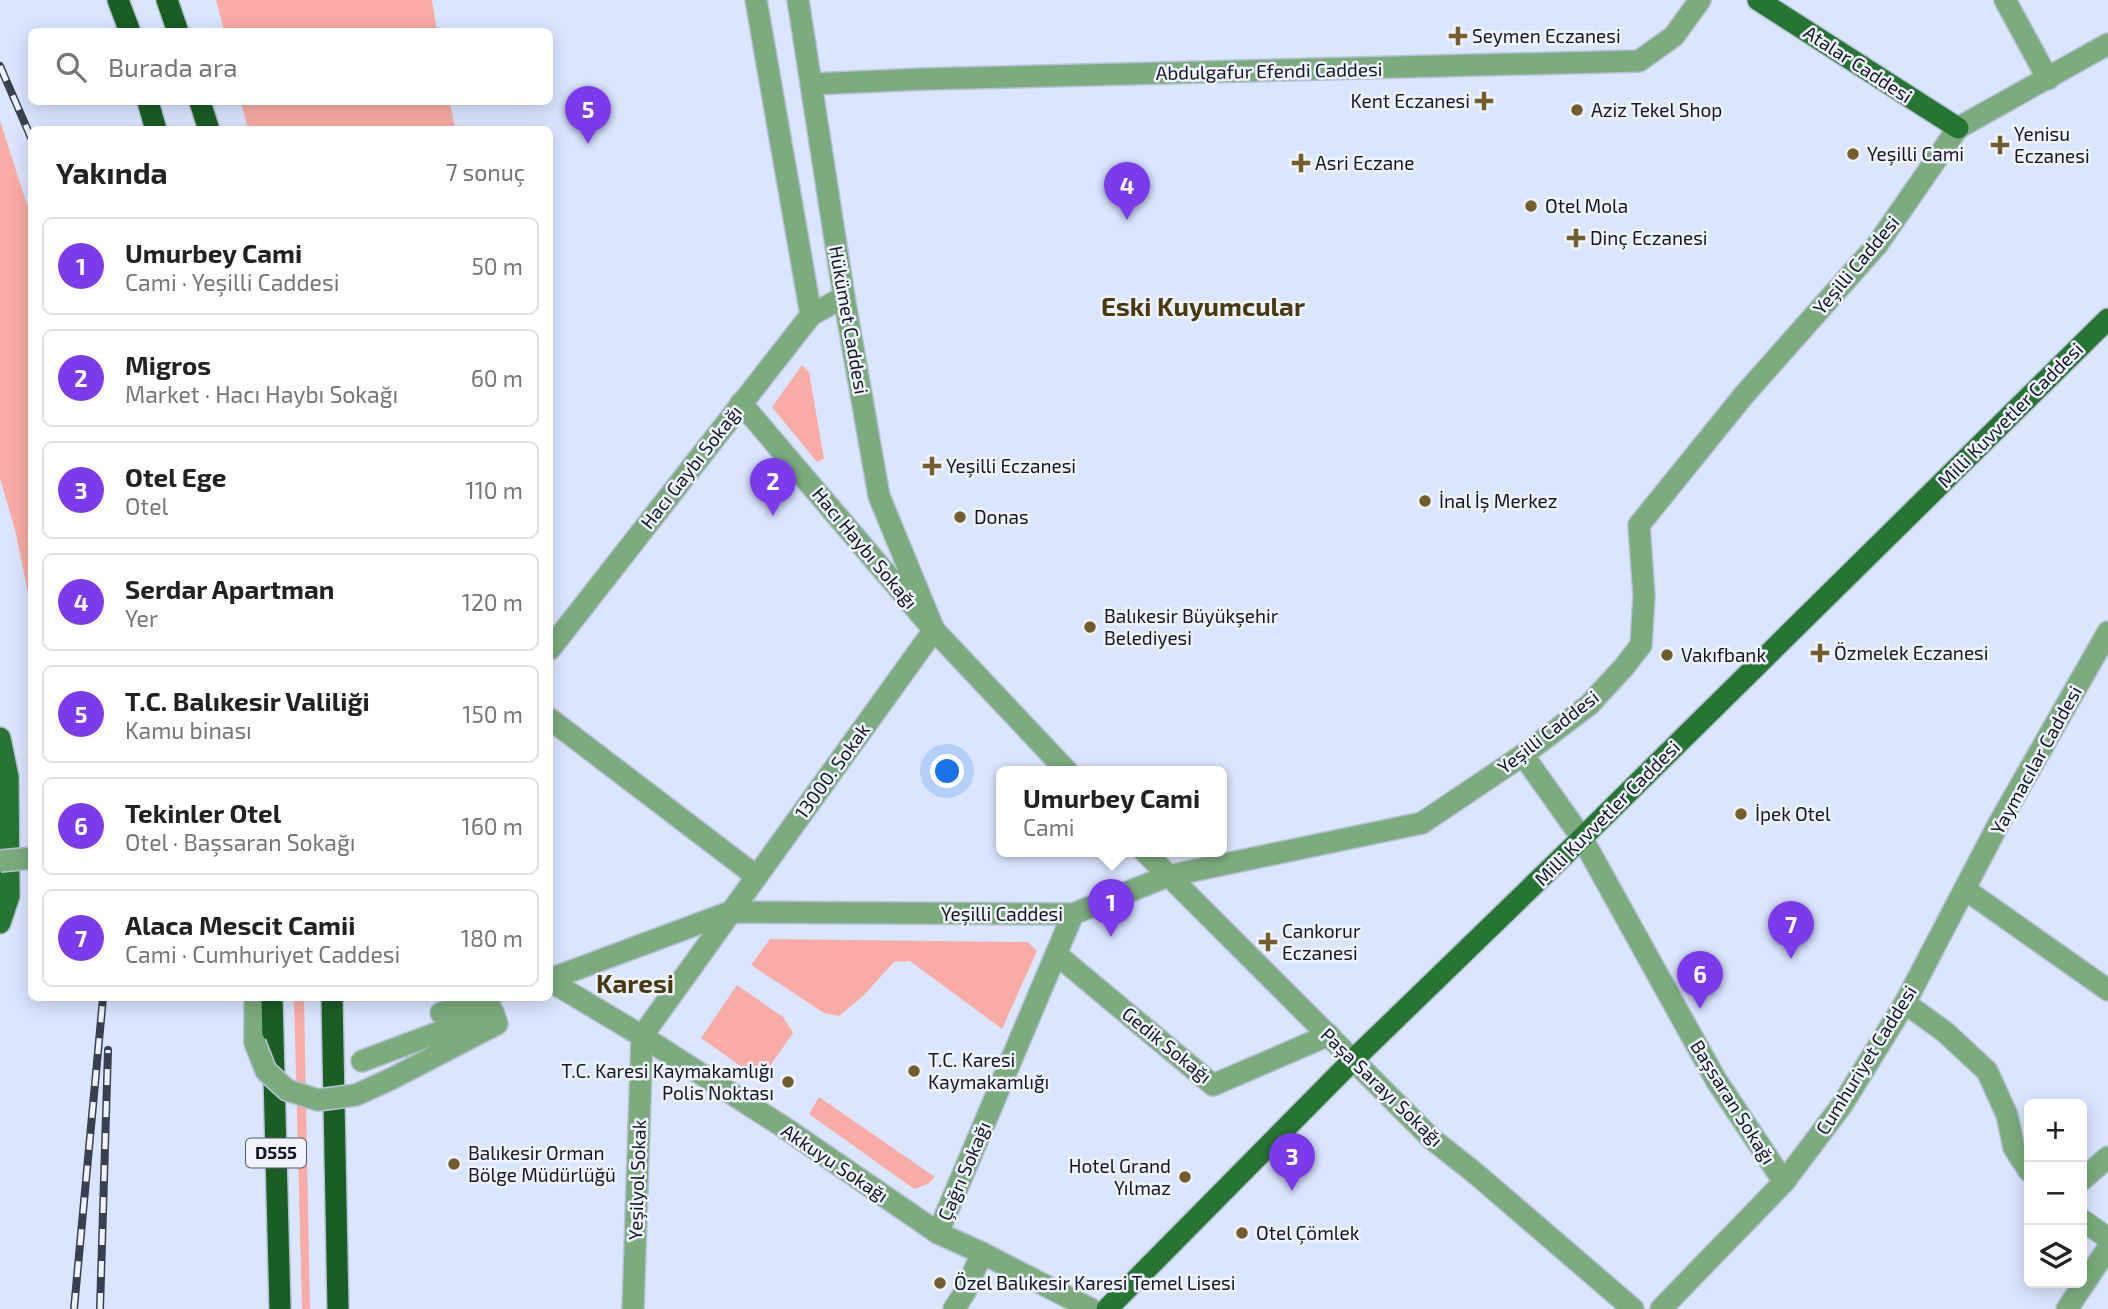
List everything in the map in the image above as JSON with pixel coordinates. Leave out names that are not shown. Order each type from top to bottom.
[{"type":"highway","points":[[118,0],[128,28]]},
{"type":"highway","points":[[167,0],[177,28]]},
{"type":"highway","points":[[149,105],[155,126]]},
{"type":"highway","points":[[201,105],[208,126]]},
{"type":"highway","name":"D555","points":[[272,1001],[280,1309]]},
{"type":"highway","points":[[332,1001],[338,1309]]},
{"type":"main road","name":"Atalar Caddesi","points":[[1758,0],[1958,128]]},
{"type":"main road","points":[[2091,336],[2108,311]]},
{"type":"main road","name":"Milli Kuvvetler Caddesi","points":[[1107,1309],[1353,1060],[2108,320]]},
{"type":"main road","points":[[0,738],[8,777],[4,904],[0,923]]},
{"type":"street","points":[[756,0],[811,315]]},
{"type":"street","name":"Hükümet Caddesi","points":[[798,0],[879,496],[934,630]]},
{"type":"street","name":"Abdulgafur Efendi Caddesi","points":[[812,83],[1639,61],[1674,36],[1700,0]]},
{"type":"street","points":[[2005,0],[2048,79]]},
{"type":"street","name":"Yeşilli Caddesi","points":[[730,912],[1073,914],[1168,876],[1422,823],[1523,755],[1589,705],[1641,645],[1644,596],[1639,524],[1744,394],[1877,245],[1958,128],[2108,44]]},
{"type":"street","name":"Hacı Gaybı Sokağı","points":[[553,645],[811,315],[845,298]]},
{"type":"street","name":"Hacı Haybı Sokağı","points":[[741,403],[934,630],[1062,766]]},
{"type":"street","name":"13000. Sokak","points":[[730,912],[934,630]]},
{"type":"street","name":"Yaymacılar Caddesi","points":[[1966,890],[1998,825],[2108,632]]},
{"type":"street","points":[[553,721],[756,876]]},
{"type":"street","name":"Başsaran Sokağı","points":[[1523,755],[1582,838],[1716,1080],[1784,1182]]},
{"type":"street","name":"Paşa Sarayı Sokağı","points":[[1150,857],[1432,1139],[1633,1309]]},
{"type":"street","points":[[0,861],[28,858]]},
{"type":"street","points":[[1966,890],[2108,990]]},
{"type":"street","name":"Cumhuriyet Caddesi","points":[[1661,1309],[1784,1182],[1842,1105],[1905,1003],[1966,890]]},
{"type":"street","points":[[553,979],[730,912]]},
{"type":"street","points":[[642,1036],[730,912]]},
{"type":"street","name":"Çağrı Sokağı","points":[[937,1233],[1073,914]]},
{"type":"street","name":"Gedik Sokağı","points":[[1056,954],[1213,1085],[1329,1035]]},
{"type":"street","name":"Akkuyu Sokağı","points":[[553,982],[785,1128],[937,1233],[1091,1309]]},
{"type":"street","points":[[255,1001],[255,1043],[266,1071],[287,1090],[326,1101],[356,1095],[497,1024],[493,1012],[362,1060]]},
{"type":"street","points":[[441,1013],[481,1001]]},
{"type":"street","points":[[1905,1003],[1945,1032],[1987,1071],[2007,1115],[2014,1148],[2024,1163]]},
{"type":"street","name":"Yeşilyol Sokak","points":[[633,1309],[642,1036]]},
{"type":"street","points":[[2087,1176],[2108,1157]]},
{"type":"street","points":[[2087,1223],[2108,1238]]},
{"type":"street","points":[[2067,1309],[2108,1248]]},
{"type":"street","points":[[954,1309],[965,1292],[982,1253]]},
{"type":"shaded area","points":[[216,0],[432,0],[437,28],[223,28]]},
{"type":"shaded area","points":[[242,105],[451,105],[454,126],[247,126]]},
{"type":"shaded area","points":[[0,121],[28,208],[28,593],[16,534],[0,478]]},
{"type":"shaded area","points":[[802,365],[809,372],[824,459],[817,462],[772,407]]},
{"type":"shaded area","points":[[770,939],[1028,942],[1037,951],[1002,1029],[910,961],[894,962],[863,996],[839,1016],[824,1013],[751,965]]},
{"type":"shaded area","points":[[737,985],[783,1017],[793,1033],[760,1080],[701,1038]]},
{"type":"shaded area","points":[[294,1001],[304,1001],[310,1309],[302,1309]]},
{"type":"shaded area","points":[[819,1097],[935,1177],[928,1184],[914,1189],[809,1114]]},
{"type":"railway","points":[[0,66],[28,131]]},
{"type":"railway","points":[[74,1309],[103,1001]]},
{"type":"railway","points":[[100,1309],[108,1050]]},
{"type":"place","name":"Seymen Eczanesi","points":[[1458,36]]},
{"type":"place","name":"Kent Eczanesi","points":[[1484,101]]},
{"type":"place","name":"Aziz Tekel Shop","points":[[1577,110]]},
{"type":"place","name":"T.C. Balıkesir Valiliği","points":[[588,144]]},
{"type":"place","name":"Yenisu Eczanesi","points":[[2000,145]]},
{"type":"place","name":"Yeşilli Cami","points":[[1853,154]]},
{"type":"place","name":"Asri Eczane","points":[[1301,163]]},
{"type":"place","name":"Otel Mola","points":[[1531,206]]},
{"type":"place","name":"Serdar Apartman","points":[[1127,220]]},
{"type":"place","name":"Dinç Eczanesi","points":[[1576,238]]},
{"type":"place","name":"Yeşilli Eczanesi","points":[[932,466]]},
{"type":"place","name":"İnal İş Merkez","points":[[1425,501]]},
{"type":"place","name":"Migros","points":[[773,516]]},
{"type":"place","name":"Donas","points":[[960,517]]},
{"type":"place","name":"Balıkesir Büyükşehir Belediyesi","points":[[1090,627]]},
{"type":"place","name":"Özmelek Eczanesi","points":[[1820,653]]},
{"type":"place","name":"Vakıfbank","points":[[1667,655]]},
{"type":"place","name":"İpek Otel","points":[[1741,814]]},
{"type":"place","name":"Umurbey Cami","points":[[1111,937]]},
{"type":"place","name":"Cankorur Eczanesi","points":[[1268,942]]},
{"type":"place","name":"Alaca Mescit Camii","points":[[1791,959]]},
{"type":"place","name":"Tekinler Otel","points":[[1700,1009]]},
{"type":"place","name":"T.C. Karesi Kaymakamlığı","points":[[914,1071]]},
{"type":"place","name":"T.C. Karesi Kaymakamlığı Polis Noktası","points":[[788,1082]]},
{"type":"place","name":"Balıkesir Orman Bölge Müdürlüğü","points":[[454,1164]]},
{"type":"place","name":"Hotel Grand Yılmaz","points":[[1185,1177]]},
{"type":"place","name":"Otel Ege","points":[[1292,1191]]},
{"type":"place","name":"Otel Çömlek","points":[[1242,1233]]},
{"type":"place","name":"Özel Balıkesir Karesi Temel Lisesi","points":[[940,1283]]},
{"type":"district","name":"Eski Kuyumcular","points":[[1203,307]]},
{"type":"district","name":"Karesi","points":[[635,984]]}]
